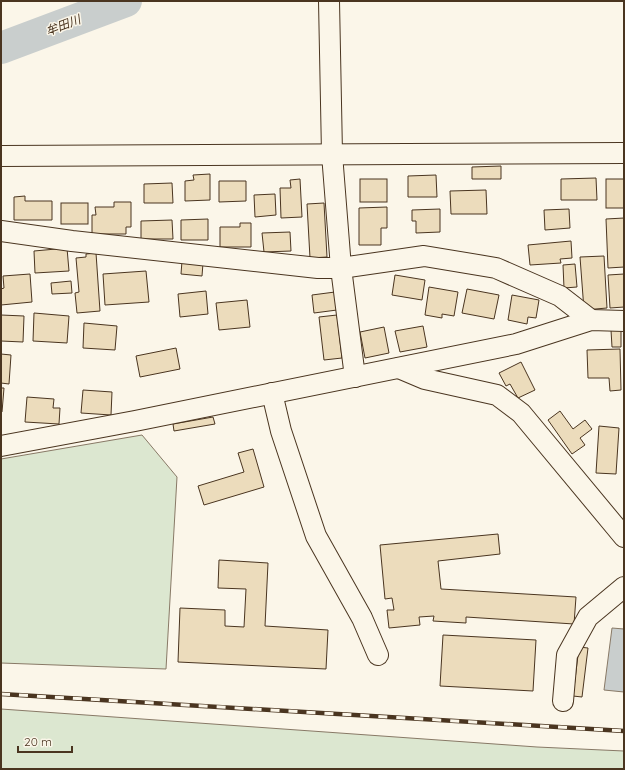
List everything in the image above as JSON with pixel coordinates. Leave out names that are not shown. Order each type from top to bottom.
[{"type":"street","points":[[329,1],[332,154],[341,268],[355,377]]},
{"type":"street","points":[[1,156],[624,153]]},
{"type":"street","points":[[1,231],[72,241],[310,267],[341,268],[424,256],[496,268],[560,296],[591,320]]},
{"type":"street","points":[[1,446],[134,421],[516,344],[591,320],[624,322]]},
{"type":"street","points":[[399,368],[425,380],[497,395],[520,413],[622,529]]},
{"type":"street","points":[[272,393],[281,431],[316,536],[362,618],[378,655]]},
{"type":"street","points":[[563,701],[567,655],[588,617],[624,587]]},
{"type":"green space","points":[[142,435],[177,477],[166,669],[1,663],[1,459]]},
{"type":"green space","points":[[1,709],[537,747],[624,751],[624,769],[1,769]]},
{"type":"shaded area","points":[[612,628],[624,629],[624,692],[604,690]]},
{"type":"building","points":[[501,166],[501,179],[472,179],[472,167]]},
{"type":"building","points":[[210,174],[210,200],[185,201],[185,181],[194,180],[193,175]]},
{"type":"building","points":[[436,175],[437,197],[408,197],[408,176]]},
{"type":"building","points":[[596,178],[597,200],[561,200],[561,179]]},
{"type":"building","points":[[300,179],[302,217],[281,218],[280,188],[291,188],[290,180]]},
{"type":"building","points":[[360,179],[387,179],[387,202],[360,202]]},
{"type":"building","points":[[606,179],[624,179],[624,208],[606,208]]},
{"type":"building","points":[[219,181],[246,181],[246,201],[219,202]]},
{"type":"building","points":[[172,183],[173,203],[144,203],[144,184]]},
{"type":"building","points":[[486,190],[487,214],[451,214],[450,191]]},
{"type":"building","points":[[275,194],[276,215],[255,217],[254,195]]},
{"type":"building","points":[[25,196],[25,201],[52,201],[52,220],[14,220],[14,197]]},
{"type":"building","points":[[114,202],[131,202],[131,227],[126,227],[126,234],[92,234],[92,215],[96,215],[95,207],[114,207]]},
{"type":"building","points":[[61,203],[88,203],[88,224],[61,224]]},
{"type":"building","points":[[324,203],[327,257],[310,258],[307,204]]},
{"type":"building","points":[[387,207],[387,228],[381,228],[381,245],[359,245],[359,208]]},
{"type":"building","points":[[440,209],[440,232],[416,233],[416,221],[412,221],[412,210]]},
{"type":"building","points":[[569,209],[570,228],[545,230],[544,210]]},
{"type":"building","points":[[624,218],[624,267],[608,268],[606,219]]},
{"type":"building","points":[[208,219],[208,240],[181,240],[181,220]]},
{"type":"building","points":[[172,220],[173,239],[141,239],[141,221]]},
{"type":"building","points":[[240,223],[251,223],[251,247],[220,247],[220,227],[240,227]]},
{"type":"building","points":[[290,232],[291,251],[264,252],[262,233]]},
{"type":"building","points":[[571,241],[572,258],[560,259],[561,263],[530,265],[528,245]]},
{"type":"building","points":[[67,248],[69,271],[35,273],[34,251]]},
{"type":"building","points":[[96,253],[100,311],[77,313],[75,293],[79,292],[76,258],[86,257],[86,254]]},
{"type":"building","points":[[604,256],[607,308],[584,310],[580,257]]},
{"type":"building","points":[[182,261],[203,263],[202,276],[181,274]]},
{"type":"building","points":[[575,264],[577,287],[564,288],[563,265]]},
{"type":"building","points":[[146,271],[149,302],[105,305],[103,274]]},
{"type":"building","points":[[30,274],[32,302],[1,305],[1,289],[4,288],[3,276]]},
{"type":"building","points":[[624,274],[624,307],[610,308],[608,275]]},
{"type":"building","points":[[395,275],[425,280],[422,300],[392,295]]},
{"type":"building","points":[[71,281],[72,293],[52,294],[51,283]]},
{"type":"building","points":[[429,287],[458,292],[454,316],[442,314],[442,318],[425,315]]},
{"type":"building","points":[[467,289],[499,295],[494,319],[462,313]]},
{"type":"building","points":[[206,291],[208,314],[180,317],[178,294]]},
{"type":"building","points":[[335,292],[337,310],[314,313],[312,295]]},
{"type":"building","points":[[512,295],[539,300],[536,318],[528,317],[527,324],[508,320]]},
{"type":"building","points":[[247,300],[250,327],[219,330],[216,303]]},
{"type":"building","points":[[34,313],[69,316],[67,343],[33,341]]},
{"type":"building","points":[[1,315],[24,316],[23,342],[1,341]]},
{"type":"building","points":[[337,315],[342,358],[324,360],[319,317]]},
{"type":"building","points":[[84,323],[117,326],[115,350],[83,348]]},
{"type":"building","points":[[423,326],[427,347],[400,352],[395,331]]},
{"type":"building","points":[[384,327],[389,353],[365,358],[360,332]]},
{"type":"building","points":[[611,330],[621,330],[621,347],[612,347]]},
{"type":"building","points":[[176,348],[180,369],[140,377],[136,356]]},
{"type":"building","points":[[620,349],[621,390],[610,391],[609,378],[588,378],[587,350]]},
{"type":"building","points":[[1,354],[11,355],[9,384],[1,383]]},
{"type":"building","points":[[521,362],[535,390],[518,398],[510,384],[506,386],[499,373]]},
{"type":"building","points":[[1,388],[4,388],[2,412],[1,412]]},
{"type":"building","points":[[83,390],[112,392],[111,415],[81,413]]},
{"type":"building","points":[[27,397],[54,399],[53,408],[60,408],[59,424],[25,422]]},
{"type":"building","points":[[560,411],[573,429],[585,420],[592,429],[580,438],[585,445],[572,454],[548,420]]},
{"type":"building","points":[[213,417],[215,424],[174,431],[173,424]]},
{"type":"building","points":[[599,426],[619,428],[616,474],[596,473]]},
{"type":"building","points":[[253,449],[264,487],[204,505],[198,486],[244,472],[238,453]]},
{"type":"building","points":[[498,534],[500,554],[438,561],[441,589],[576,597],[574,624],[466,617],[466,623],[433,621],[434,616],[419,617],[420,625],[389,628],[387,610],[394,610],[392,598],[385,599],[380,545]]},
{"type":"building","points":[[219,560],[268,563],[265,626],[328,630],[326,669],[178,662],[180,608],[225,610],[225,626],[244,627],[246,589],[218,588]]},
{"type":"building","points":[[443,635],[536,640],[533,691],[440,686]]},
{"type":"building","points":[[579,647],[588,648],[582,697],[573,696]]},
{"type":"waterway","name":"牟田川","points":[[1,48],[126,1]]},
{"type":"railway","points":[[1,694],[624,731]]}]
